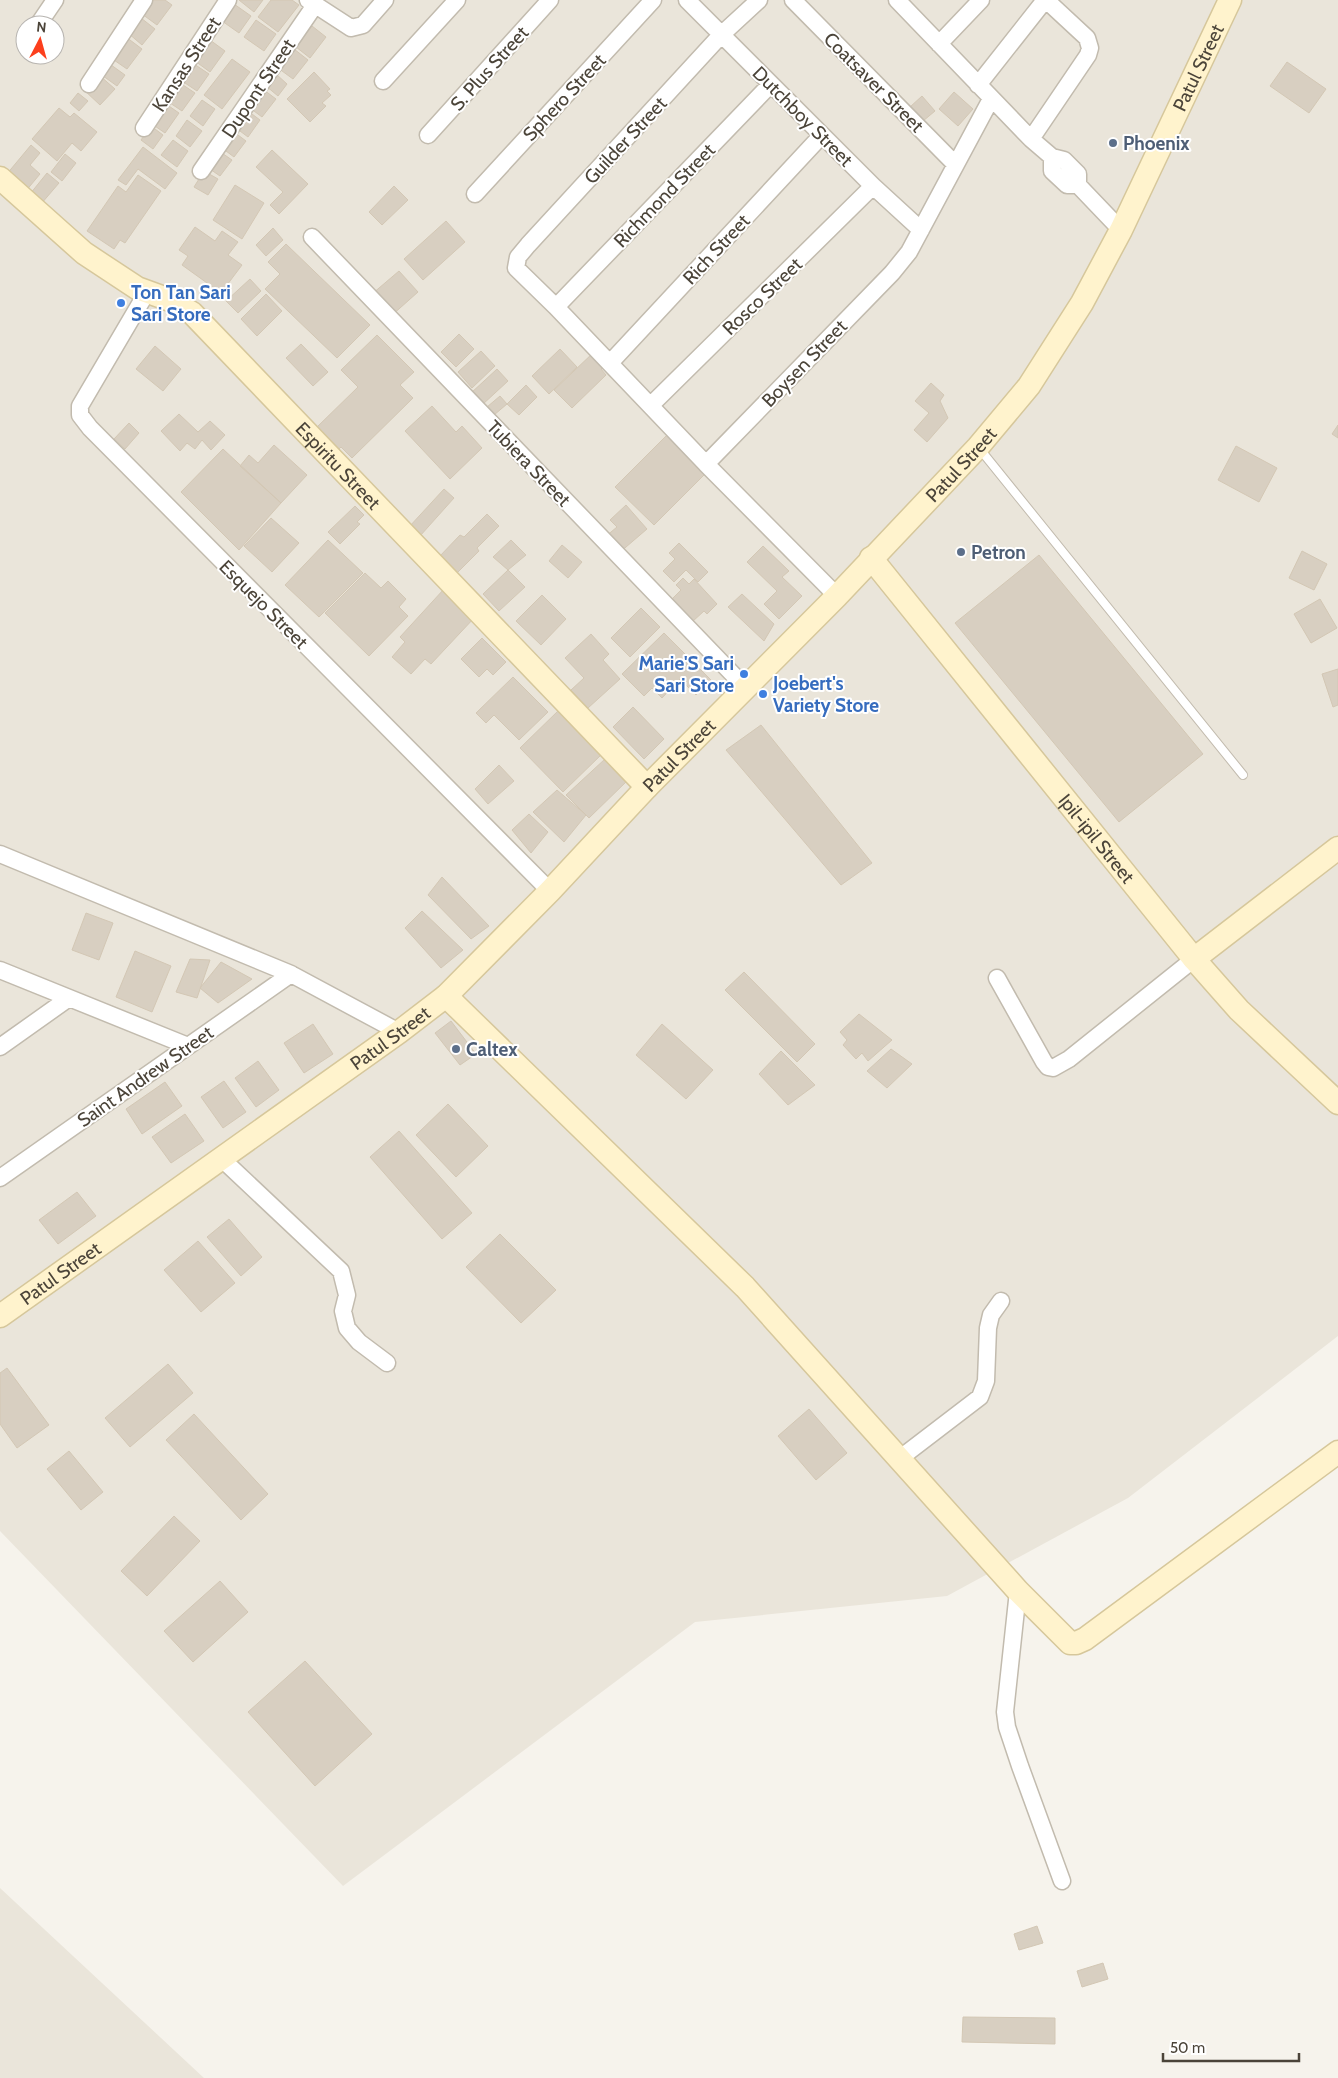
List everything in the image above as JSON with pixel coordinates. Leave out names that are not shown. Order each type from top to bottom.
[{"type":"main road","name":"Patul Street","points":[[0,1316],[222,1159],[446,996],[550,891],[647,787],[837,596],[978,447],[1029,386],[1082,303],[1121,230],[1230,0]]},
{"type":"main road","name":"Espiritu Street","points":[[0,178],[84,253],[137,288],[170,300],[192,313],[647,787]]},
{"type":"main road","name":"Ipil-ipil Street","points":[[871,558],[1194,958],[1239,1010],[1338,1103]]},
{"type":"main road","points":[[1194,958],[1338,848]]},
{"type":"main road","points":[[446,996],[745,1286],[1018,1591],[1070,1643],[1076,1643],[1085,1639],[1338,1452]]},
{"type":"street","points":[[45,15],[55,0]]},
{"type":"street","points":[[89,84],[144,0]]},
{"type":"street","name":"Kansas Street","points":[[144,128],[228,0]]},
{"type":"street","points":[[312,2],[347,27],[357,28],[364,25],[385,0]]},
{"type":"street","points":[[383,81],[457,0]]},
{"type":"street","name":"S. Plus Street","points":[[428,135],[550,0]]},
{"type":"street","name":"Sphero Street","points":[[475,194],[653,0]]},
{"type":"street","name":"Dutchboy Street","points":[[687,0],[873,186],[921,230]]},
{"type":"street","name":"Guilder Street","points":[[556,307],[516,268],[518,257],[721,35],[759,0]]},
{"type":"street","name":"Coatsaver Street","points":[[793,0],[955,164]]},
{"type":"street","points":[[897,0],[1031,140],[1052,157],[1064,160],[1078,174],[1078,186],[1121,230]]},
{"type":"street","points":[[939,44],[981,0]]},
{"type":"street","points":[[978,85],[1046,0],[1087,38],[1090,48],[1088,55],[1031,140]]},
{"type":"street","name":"Dupont Street","points":[[201,171],[312,2]]},
{"type":"street","name":"Richmond Street","points":[[556,307],[771,84]]},
{"type":"street","name":"Boysen Street","points":[[706,464],[892,272],[909,252],[991,99]]},
{"type":"street","name":"Rich Street","points":[[610,362],[822,135]]},
{"type":"street","name":"Rosco Street","points":[[651,405],[873,186]]},
{"type":"street","name":"Tubiera Street","points":[[312,237],[746,688]]},
{"type":"street","name":"Esquejo Street","points":[[147,292],[80,406],[80,415],[90,428],[550,891]]},
{"type":"street","points":[[556,307],[706,464],[837,596]]},
{"type":"street","points":[[0,854],[291,974],[399,1032]]},
{"type":"street","points":[[997,978],[1044,1062],[1048,1067],[1053,1068],[1069,1059],[1194,958]]},
{"type":"street","points":[[0,970],[188,1046]]},
{"type":"street","name":"Saint Andrew Street","points":[[0,1178],[291,974]]},
{"type":"street","points":[[0,1047],[69,998]]},
{"type":"street","points":[[222,1159],[341,1272],[347,1295],[343,1311],[347,1328],[359,1342],[387,1363]]},
{"type":"street","points":[[899,1459],[980,1397],[986,1381],[988,1328],[992,1315],[1002,1301]]},
{"type":"street","points":[[1018,1591],[1005,1712],[1007,1727],[1062,1881]]},
{"type":"lane","points":[[978,447],[1244,775]]},
{"type":"shaded area","points":[[0,0],[1338,0],[1338,1336],[1128,1498],[947,1596],[695,1622],[343,1886],[0,1531]]},
{"type":"shaded area","points":[[0,1888],[204,2078],[0,2078]]},
{"type":"building","points":[[152,0],[165,0],[172,5],[157,25],[142,14]]},
{"type":"building","points":[[239,0],[263,0],[254,12]]},
{"type":"building","points":[[271,0],[292,0],[299,5],[278,32],[258,17]]},
{"type":"building","points":[[234,4],[251,16],[239,33],[222,21]]},
{"type":"building","points":[[141,18],[155,29],[142,45],[128,33]]},
{"type":"building","points":[[256,20],[276,34],[264,51],[244,37]]},
{"type":"building","points":[[312,26],[326,37],[310,58],[296,47]]},
{"type":"building","points":[[126,37],[142,49],[127,69],[111,58]]},
{"type":"building","points":[[210,40],[225,51],[210,72],[195,61]]},
{"type":"building","points":[[294,49],[308,60],[293,79],[278,68]]},
{"type":"building","points":[[232,59],[250,72],[222,109],[204,95]]},
{"type":"building","points":[[107,62],[125,75],[117,86],[99,73]]},
{"type":"building","points":[[1287,62],[1326,89],[1309,113],[1270,86]]},
{"type":"building","points":[[194,64],[209,74],[197,91],[182,81]]},
{"type":"building","points":[[314,72],[330,89],[327,91],[331,95],[322,103],[326,106],[310,122],[287,99]]},
{"type":"building","points":[[276,74],[287,84],[278,96],[266,86]]},
{"type":"building","points":[[99,75],[115,89],[100,105],[84,90]]},
{"type":"building","points":[[180,83],[195,93],[182,111],[167,101]]},
{"type":"building","points":[[264,90],[276,99],[262,117],[250,108]]},
{"type":"building","points":[[954,92],[973,109],[958,126],[939,109]]},
{"type":"building","points":[[78,93],[88,101],[79,111],[70,103]]},
{"type":"building","points":[[922,96],[935,111],[923,121],[910,107]]},
{"type":"building","points":[[202,100],[215,109],[203,126],[190,116]]},
{"type":"building","points":[[166,104],[179,113],[165,133],[152,124]]},
{"type":"building","points":[[59,108],[70,117],[74,113],[97,132],[81,151],[72,143],[57,161],[32,139]]},
{"type":"building","points":[[248,111],[260,120],[248,137],[236,128]]},
{"type":"building","points":[[187,120],[202,131],[190,147],[176,136]]},
{"type":"building","points":[[151,126],[163,135],[153,149],[141,140]]},
{"type":"building","points":[[234,132],[246,141],[234,157],[222,148]]},
{"type":"building","points":[[173,140],[188,151],[177,167],[161,155]]},
{"type":"building","points":[[31,145],[40,153],[30,165],[40,174],[25,192],[6,175]]},
{"type":"building","points":[[143,147],[177,173],[165,189],[138,169],[126,185],[118,180]]},
{"type":"building","points":[[272,150],[308,184],[279,214],[270,205],[283,192],[256,167]]},
{"type":"building","points":[[219,151],[232,160],[220,176],[207,167]]},
{"type":"building","points":[[65,154],[76,163],[62,181],[51,172]]},
{"type":"building","points":[[204,171],[218,179],[208,195],[194,187]]},
{"type":"building","points":[[47,173],[59,183],[41,204],[30,194]]},
{"type":"building","points":[[138,175],[161,191],[125,243],[120,240],[114,249],[87,231],[118,186],[126,192]]},
{"type":"building","points":[[235,185],[264,203],[242,239],[213,220]]},
{"type":"building","points":[[394,186],[408,200],[382,225],[369,212]]},
{"type":"building","points":[[446,221],[465,242],[423,280],[404,259]]},
{"type":"building","points":[[195,227],[215,241],[222,231],[238,242],[228,255],[242,265],[221,293],[182,265],[188,256],[179,250]]},
{"type":"building","points":[[273,228],[283,240],[266,256],[256,245]]},
{"type":"building","points":[[286,244],[370,325],[337,358],[265,289],[280,274],[268,262]]},
{"type":"building","points":[[399,271],[418,292],[391,316],[372,294]]},
{"type":"building","points":[[250,279],[261,291],[238,313],[226,301]]},
{"type":"building","points":[[266,294],[282,311],[257,336],[241,319]]},
{"type":"building","points":[[459,334],[474,349],[456,367],[441,352]]},
{"type":"building","points":[[377,335],[414,372],[400,385],[413,398],[352,458],[341,447],[339,449],[317,427],[358,387],[341,370]]},
{"type":"building","points":[[301,344],[328,372],[313,386],[286,358]]},
{"type":"building","points":[[155,346],[181,369],[163,391],[136,369]]},
{"type":"building","points":[[560,349],[577,367],[549,394],[532,376]]},
{"type":"building","points":[[481,351],[495,366],[472,388],[458,372]]},
{"type":"building","points":[[594,352],[606,364],[601,369],[606,375],[572,408],[554,390]]},
{"type":"building","points":[[497,369],[508,381],[482,405],[471,393]]},
{"type":"building","points":[[931,383],[944,395],[940,401],[948,418],[927,442],[914,430],[929,413],[915,401]]},
{"type":"building","points":[[526,385],[537,397],[519,415],[507,404]]},
{"type":"building","points":[[500,396],[507,404],[494,415],[487,407]]},
{"type":"building","points":[[432,406],[456,432],[462,426],[482,448],[450,479],[405,431]]},
{"type":"building","points":[[179,414],[198,432],[210,421],[225,435],[211,450],[202,440],[195,449],[187,443],[180,451],[161,431]]},
{"type":"building","points":[[129,423],[139,433],[125,449],[114,439]]},
{"type":"building","points":[[1338,425],[1338,438],[1332,434]]},
{"type":"building","points":[[670,432],[709,470],[654,525],[615,487]]},
{"type":"building","points":[[274,445],[307,475],[281,503],[240,466],[249,455],[258,463]]},
{"type":"building","points":[[1236,446],[1277,468],[1259,502],[1218,480]]},
{"type":"building","points":[[223,449],[281,503],[239,550],[181,492]]},
{"type":"building","points":[[444,489],[454,498],[420,536],[409,527]]},
{"type":"building","points":[[626,505],[647,529],[619,553],[605,537],[617,527],[610,520]]},
{"type":"building","points":[[355,506],[364,515],[357,522],[360,524],[340,544],[328,532]]},
{"type":"building","points":[[487,514],[499,526],[477,548],[479,551],[456,574],[439,557],[460,535],[464,537]]},
{"type":"building","points":[[271,518],[299,543],[272,572],[244,546]]},
{"type":"building","points":[[328,540],[363,573],[319,617],[285,585]]},
{"type":"building","points":[[511,540],[526,555],[508,570],[493,557]]},
{"type":"building","points":[[679,543],[708,572],[698,582],[686,570],[674,582],[663,571],[675,559],[669,553]]},
{"type":"building","points":[[562,545],[582,562],[568,578],[549,561]]},
{"type":"building","points":[[763,546],[789,571],[782,577],[802,596],[779,619],[764,604],[777,591],[747,562]]},
{"type":"building","points":[[1302,551],[1327,564],[1314,590],[1289,578]]},
{"type":"building","points":[[1039,555],[1203,754],[1119,822],[955,623]]},
{"type":"building","points":[[508,570],[525,587],[499,611],[483,594]]},
{"type":"building","points":[[365,573],[381,588],[388,581],[406,599],[399,607],[408,616],[369,656],[325,613]]},
{"type":"building","points":[[683,578],[689,584],[694,579],[717,604],[707,614],[704,611],[692,622],[671,600],[681,590],[676,585]]},
{"type":"building","points":[[444,589],[475,617],[431,664],[425,659],[411,674],[392,657],[405,642],[400,637]]},
{"type":"building","points":[[742,594],[774,624],[764,641],[728,607]]},
{"type":"building","points":[[542,595],[566,619],[541,645],[516,621]]},
{"type":"building","points":[[1320,599],[1337,628],[1311,643],[1294,614]]},
{"type":"building","points":[[641,608],[660,627],[630,657],[611,638]]},
{"type":"building","points":[[664,633],[711,680],[696,695],[680,679],[662,698],[652,688],[644,696],[622,674]]},
{"type":"building","points":[[591,634],[609,654],[603,660],[620,679],[588,708],[571,690],[584,678],[565,658]]},
{"type":"building","points":[[482,638],[506,662],[493,675],[487,669],[479,677],[461,659]]},
{"type":"building","points":[[1338,669],[1338,705],[1333,707],[1322,674]]},
{"type":"building","points":[[513,677],[548,712],[519,740],[494,715],[486,723],[476,713]]},
{"type":"building","points":[[633,707],[664,739],[644,759],[613,727]]},
{"type":"building","points":[[559,710],[602,754],[563,792],[520,748]]},
{"type":"building","points":[[761,725],[872,863],[841,885],[726,750]]},
{"type":"building","points":[[605,759],[627,781],[589,818],[566,795]]},
{"type":"building","points":[[499,765],[514,781],[488,804],[475,789]]},
{"type":"building","points":[[557,790],[586,815],[564,842],[533,812]]},
{"type":"building","points":[[529,814],[548,832],[531,853],[512,830]]},
{"type":"building","points":[[442,877],[489,926],[471,939],[428,895]]},
{"type":"building","points":[[422,911],[463,950],[441,968],[405,928]]},
{"type":"building","points":[[86,913],[113,923],[99,960],[72,950]]},
{"type":"building","points":[[135,951],[171,966],[152,1012],[116,997]]},
{"type":"building","points":[[190,959],[210,960],[197,998],[176,992]]},
{"type":"building","points":[[221,962],[252,979],[218,1003],[200,988]]},
{"type":"building","points":[[744,972],[815,1044],[797,1062],[725,990]]},
{"type":"building","points":[[859,1014],[892,1040],[868,1061],[862,1053],[856,1059],[843,1045],[847,1040],[840,1032]]},
{"type":"building","points":[[451,1021],[476,1054],[460,1065],[435,1033]]},
{"type":"building","points":[[313,1024],[333,1054],[304,1073],[284,1043]]},
{"type":"building","points":[[662,1024],[713,1070],[686,1099],[636,1055]]},
{"type":"building","points":[[891,1049],[912,1064],[887,1088],[867,1071]]},
{"type":"building","points":[[781,1051],[815,1085],[788,1105],[759,1074]]},
{"type":"building","points":[[258,1061],[279,1090],[256,1107],[235,1078]]},
{"type":"building","points":[[224,1081],[246,1112],[223,1128],[201,1097]]},
{"type":"building","points":[[165,1082],[182,1106],[142,1134],[126,1109]]},
{"type":"building","points":[[448,1104],[488,1146],[456,1177],[416,1135]]},
{"type":"building","points":[[185,1114],[204,1141],[171,1163],[152,1137]]},
{"type":"building","points":[[399,1131],[472,1213],[442,1239],[370,1157]]},
{"type":"building","points":[[77,1192],[96,1216],[58,1244],[39,1220]]},
{"type":"building","points":[[229,1219],[262,1257],[241,1276],[207,1237]]},
{"type":"building","points":[[500,1234],[556,1290],[521,1323],[466,1267]]},
{"type":"building","points":[[198,1241],[235,1283],[201,1312],[164,1270]]},
{"type":"building","points":[[168,1364],[193,1393],[130,1447],[105,1418]]},
{"type":"building","points":[[7,1368],[49,1425],[17,1448],[0,1424],[0,1373]]},
{"type":"building","points":[[809,1409],[847,1453],[816,1480],[778,1436]]},
{"type":"building","points":[[194,1414],[268,1494],[241,1520],[166,1440]]},
{"type":"building","points":[[69,1451],[103,1492],[81,1510],[47,1469]]},
{"type":"building","points":[[174,1516],[200,1541],[147,1596],[121,1571]]},
{"type":"building","points":[[220,1581],[248,1612],[193,1662],[164,1631]]},
{"type":"building","points":[[305,1661],[372,1734],[315,1786],[248,1712]]},
{"type":"building","points":[[1037,1926],[1043,1943],[1019,1950],[1014,1934]]},
{"type":"building","points":[[1103,1963],[1108,1979],[1082,1987],[1077,1971]]},
{"type":"building","points":[[963,2017],[1055,2018],[1055,2044],[962,2042]]},
{"type":"place","name":"Phoenix","points":[[1113,143]]},
{"type":"place","name":"Ton Tan Sari Sari Store","points":[[121,303]]},
{"type":"place","name":"Petron","points":[[961,552]]},
{"type":"place","name":"Marie'S Sari Sari Store","points":[[744,674]]},
{"type":"place","name":"Joebert's Variety Store","points":[[763,694]]},
{"type":"place","name":"Caltex","points":[[456,1049]]}]
